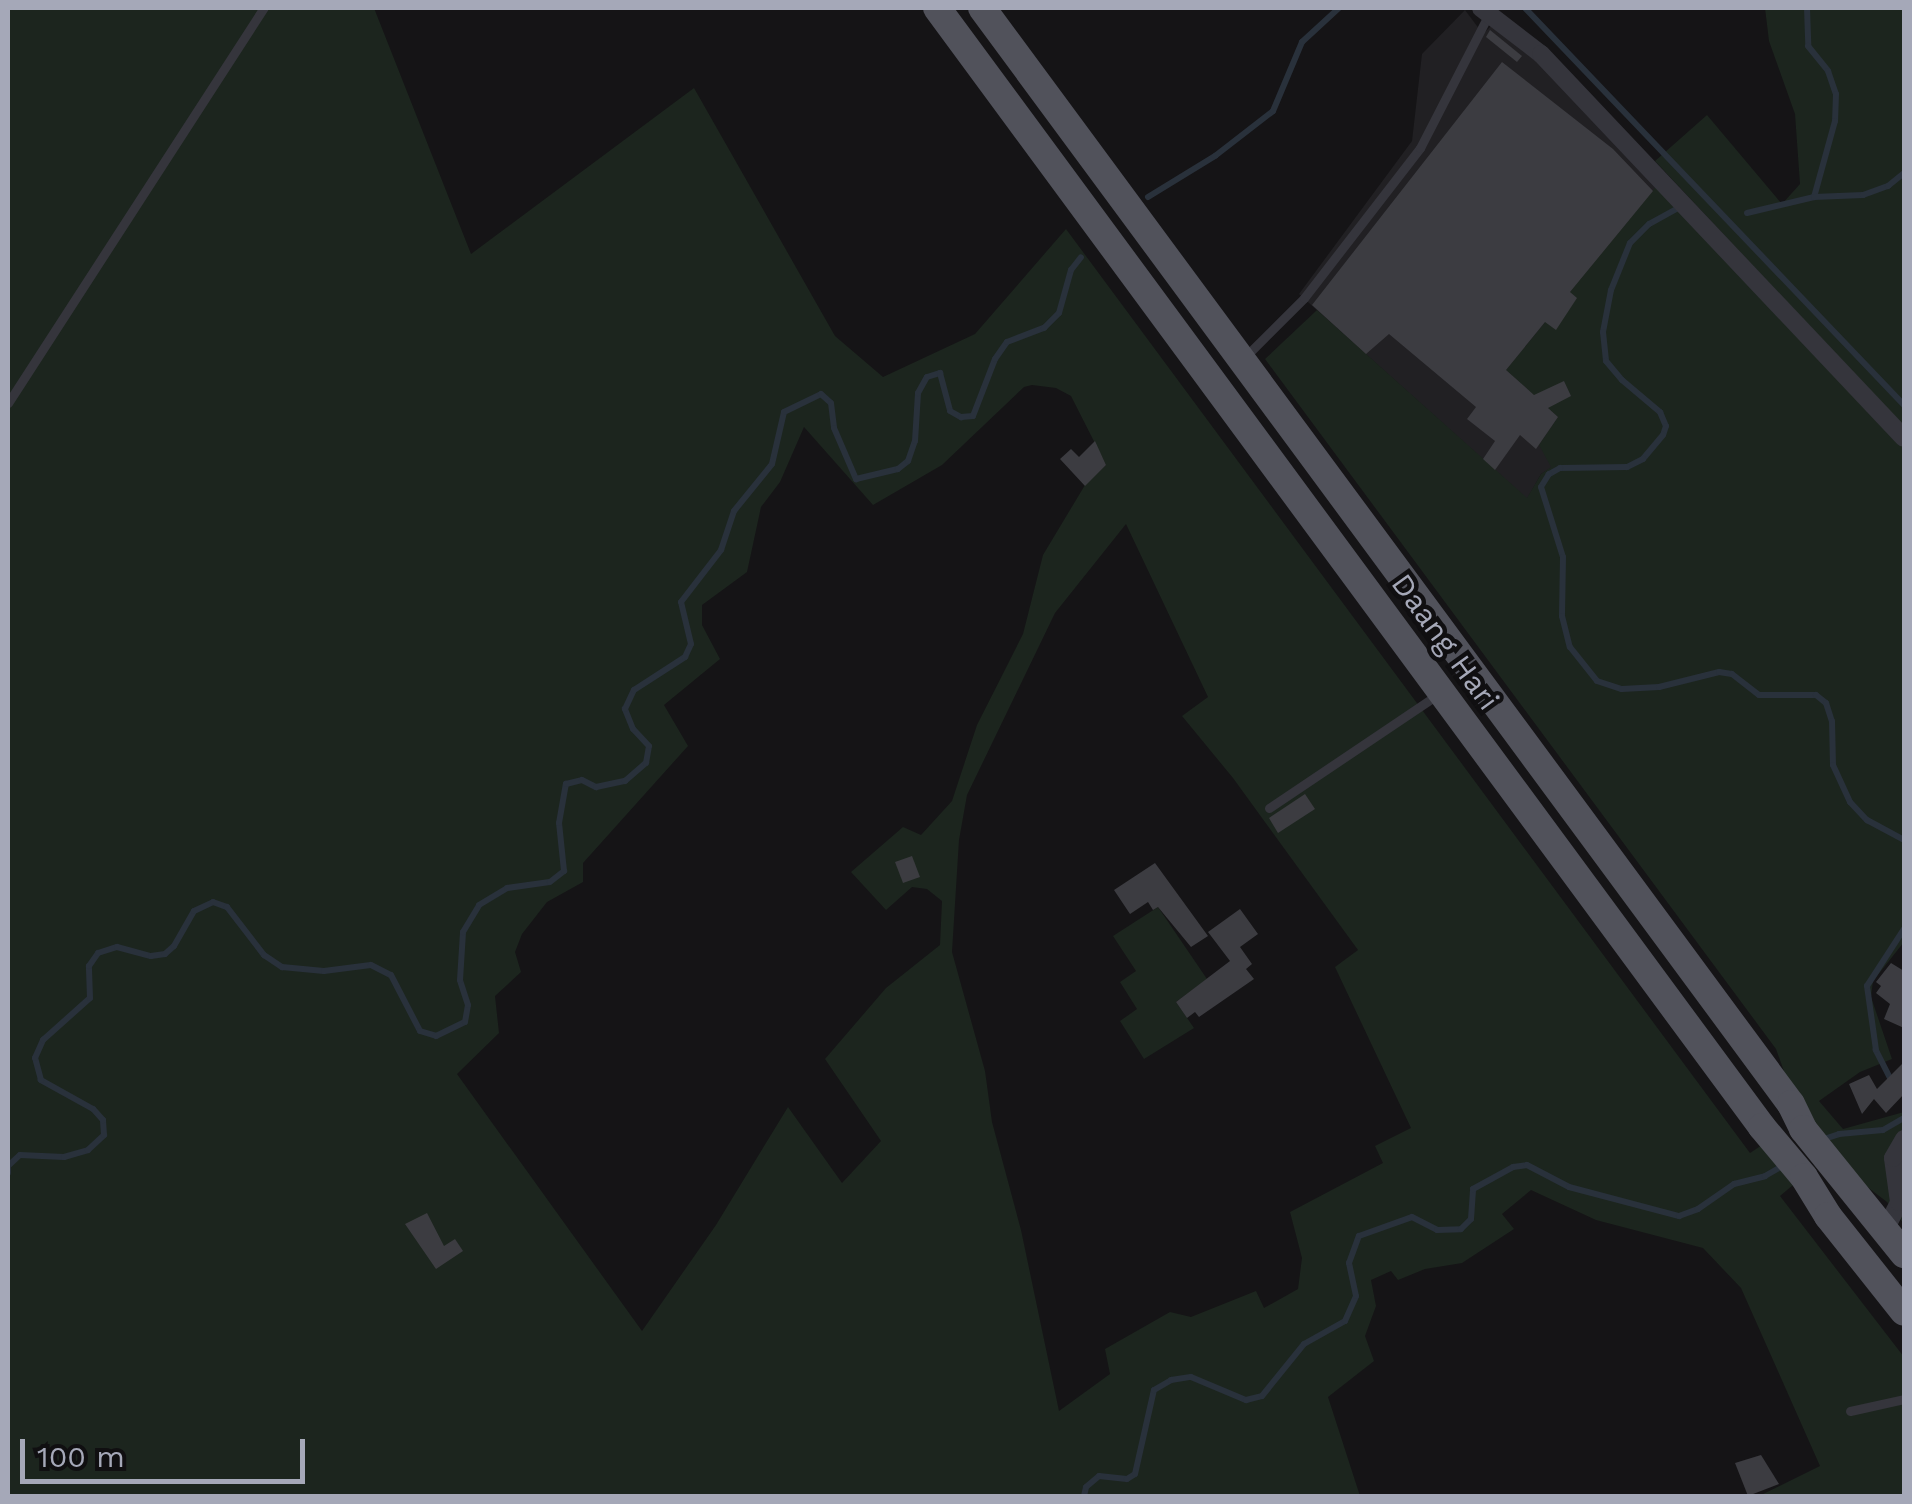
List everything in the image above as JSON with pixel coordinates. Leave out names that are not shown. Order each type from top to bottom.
[{"type":"main road","name":"Daang Hari","points":[[937,8],[1762,1127],[1792,1138],[1815,1168],[1885,1230],[1904,1254]]},
{"type":"main road","name":"Daang Hari","points":[[982,8],[1791,1104],[1792,1138]]},
{"type":"main road","points":[[1423,668],[1451,646]]},
{"type":"main road","name":"Daang Hari","points":[[1815,1168],[1828,1216],[1904,1312]]},
{"type":"street","points":[[1488,9],[1541,54],[1662,177],[1904,438]]},
{"type":"street","points":[[1885,1230],[1899,1202],[1893,1158],[1904,1140]]},
{"type":"lane","points":[[8,403],[264,8]]},
{"type":"lane","points":[[1241,360],[1304,298],[1420,148],[1488,9]]},
{"type":"lane","points":[[1269,808],[1441,692]]},
{"type":"lane","points":[[1850,1412],[1904,1399]]},
{"type":"shaded area","points":[[8,8],[374,8],[471,254],[694,88],[835,336],[883,377],[975,334],[1066,229],[1750,1153],[1762,1145],[1793,1185],[1780,1196],[1904,1357],[1904,1496],[1759,1496],[1820,1466],[1741,1288],[1703,1248],[1596,1220],[1531,1190],[1502,1214],[1514,1229],[1462,1263],[1425,1269],[1398,1280],[1391,1271],[1371,1280],[1376,1306],[1365,1336],[1374,1361],[1328,1397],[1360,1496],[8,1496]],"holes":[[[1024,387],[1056,388],[1071,396],[1106,465],[1085,485],[1043,555],[1023,634],[977,725],[952,801],[921,835],[903,827],[851,872],[886,910],[912,887],[927,889],[942,901],[940,945],[886,988],[825,1059],[881,1141],[842,1183],[788,1107],[716,1225],[642,1331],[457,1074],[499,1033],[495,996],[521,972],[515,952],[522,934],[547,902],[583,882],[583,863],[688,746],[664,705],[720,659],[702,625],[702,605],[747,572],[761,507],[780,482],[804,427],[873,505],[942,465]],[[1126,524],[1208,697],[1182,716],[1233,778],[1358,950],[1335,967],[1411,1128],[1375,1146],[1383,1163],[1290,1212],[1302,1258],[1298,1289],[1264,1308],[1256,1291],[1191,1317],[1170,1312],[1105,1349],[1110,1374],[1059,1411],[1021,1230],[992,1122],[985,1071],[952,952],[959,840],[967,795],[1055,613]]]},
{"type":"shaded area","points":[[1765,8],[1904,8],[1904,427],[1655,161],[1707,115],[1782,204],[1800,184],[1795,114],[1769,41]]},
{"type":"shaded area","points":[[1465,10],[1483,34],[1492,25],[1522,47],[1659,183],[1558,417],[1552,467],[1541,474],[1527,499],[1299,294],[1412,141],[1422,54]]},
{"type":"shaded area","points":[[1659,183],[1904,448],[1904,942],[1873,981],[1871,997],[1892,1059],[1860,1072],[1819,1101],[1843,1129],[1904,1112],[1904,1224],[1887,1202],[1849,1173],[1795,1102],[1776,1049],[1265,359],[1317,310],[1527,498],[1541,474],[1551,467],[1539,445],[1558,417],[1506,370]]},
{"type":"shaded area","points":[[1158,907],[1207,979],[1176,1002],[1194,1028],[1144,1059],[1120,1021],[1137,1009],[1120,982],[1136,971],[1113,936]]},
{"type":"building","points":[[1490,30],[1522,56],[1517,62],[1486,37]]},
{"type":"building","points":[[1502,62],[1613,149],[1653,191],[1570,292],[1577,298],[1556,330],[1545,322],[1506,370],[1534,395],[1564,381],[1571,396],[1548,408],[1558,417],[1536,449],[1520,435],[1495,470],[1483,459],[1495,441],[1467,419],[1476,407],[1389,334],[1366,354],[1312,305]]},
{"type":"building","points":[[1095,441],[1106,465],[1085,486],[1060,459],[1071,449],[1079,457]]},
{"type":"building","points":[[1305,794],[1315,809],[1278,833],[1269,818]]},
{"type":"building","points":[[912,856],[920,877],[903,883],[895,862]]},
{"type":"building","points":[[1155,863],[1208,936],[1191,947],[1158,907],[1153,910],[1148,902],[1130,914],[1114,890]]},
{"type":"building","points":[[1240,909],[1258,934],[1240,947],[1252,964],[1246,969],[1254,979],[1199,1017],[1195,1012],[1187,1018],[1176,1002],[1230,961],[1208,932]]},
{"type":"building","points":[[1891,963],[1904,971],[1904,1028],[1884,1019],[1890,1004],[1876,993],[1881,986],[1876,982]]},
{"type":"building","points":[[1904,1062],[1904,1094],[1886,1113],[1874,1099],[1862,1114],[1849,1084],[1869,1075],[1877,1089]]},
{"type":"building","points":[[427,1213],[444,1246],[455,1239],[463,1251],[436,1269],[405,1224]]},
{"type":"building","points":[[1761,1455],[1779,1484],[1748,1496],[1735,1463]]},
{"type":"waterway","points":[[1148,197],[1215,156],[1273,111],[1302,42],[1339,8]]},
{"type":"waterway","points":[[1525,8],[1904,405]]},
{"type":"waterway","points":[[1807,8],[1808,46],[1828,71],[1836,94],[1835,121],[1814,197]]},
{"type":"waterway","points":[[1747,213],[1814,197],[1863,195],[1888,186],[1904,173]]},
{"type":"waterway","points":[[1680,207],[1649,224],[1630,243],[1611,290],[1603,332],[1606,361],[1660,412],[1666,426],[1663,435],[1643,459],[1627,467],[1560,468],[1549,474],[1541,487],[1563,557],[1562,616],[1570,647],[1597,681],[1622,689],[1659,687],[1719,672],[1732,674],[1759,695],[1816,695],[1826,703],[1832,721],[1833,765],[1850,802],[1867,820],[1904,840]]},
{"type":"waterway","points":[[8,1173],[8,1166],[20,1155],[64,1157],[88,1150],[104,1135],[103,1120],[93,1109],[41,1080],[35,1058],[43,1040],[90,998],[89,966],[98,953],[117,947],[151,956],[165,954],[194,911],[213,902],[227,907],[264,955],[282,967],[324,971],[371,965],[391,975],[420,1031],[436,1036],[465,1022],[468,1005],[460,980],[463,932],[479,905],[507,888],[550,882],[564,871],[559,823],[566,784],[582,780],[596,787],[625,781],[646,763],[649,746],[633,729],[625,709],[634,690],[685,657],[691,644],[681,602],[721,550],[734,511],[772,464],[784,412],[821,394],[831,403],[834,428],[856,479],[898,469],[908,461],[915,441],[918,393],[927,377],[940,373],[950,411],[961,417],[973,416],[995,359],[1007,342],[1044,328],[1059,313],[1071,270],[1081,257]]},
{"type":"waterway","points":[[1891,1080],[1876,1050],[1867,986],[1904,929]]},
{"type":"waterway","points":[[1821,1140],[1839,1134],[1883,1130],[1904,1118]]},
{"type":"waterway","points":[[1084,1496],[1086,1487],[1099,1476],[1127,1479],[1135,1474],[1154,1390],[1171,1380],[1191,1377],[1246,1400],[1262,1396],[1304,1344],[1345,1321],[1356,1296],[1349,1263],[1359,1236],[1412,1217],[1437,1230],[1461,1229],[1471,1219],[1473,1189],[1513,1167],[1527,1165],[1569,1187],[1679,1216],[1698,1209],[1734,1184],[1765,1176],[1786,1164]]}]
